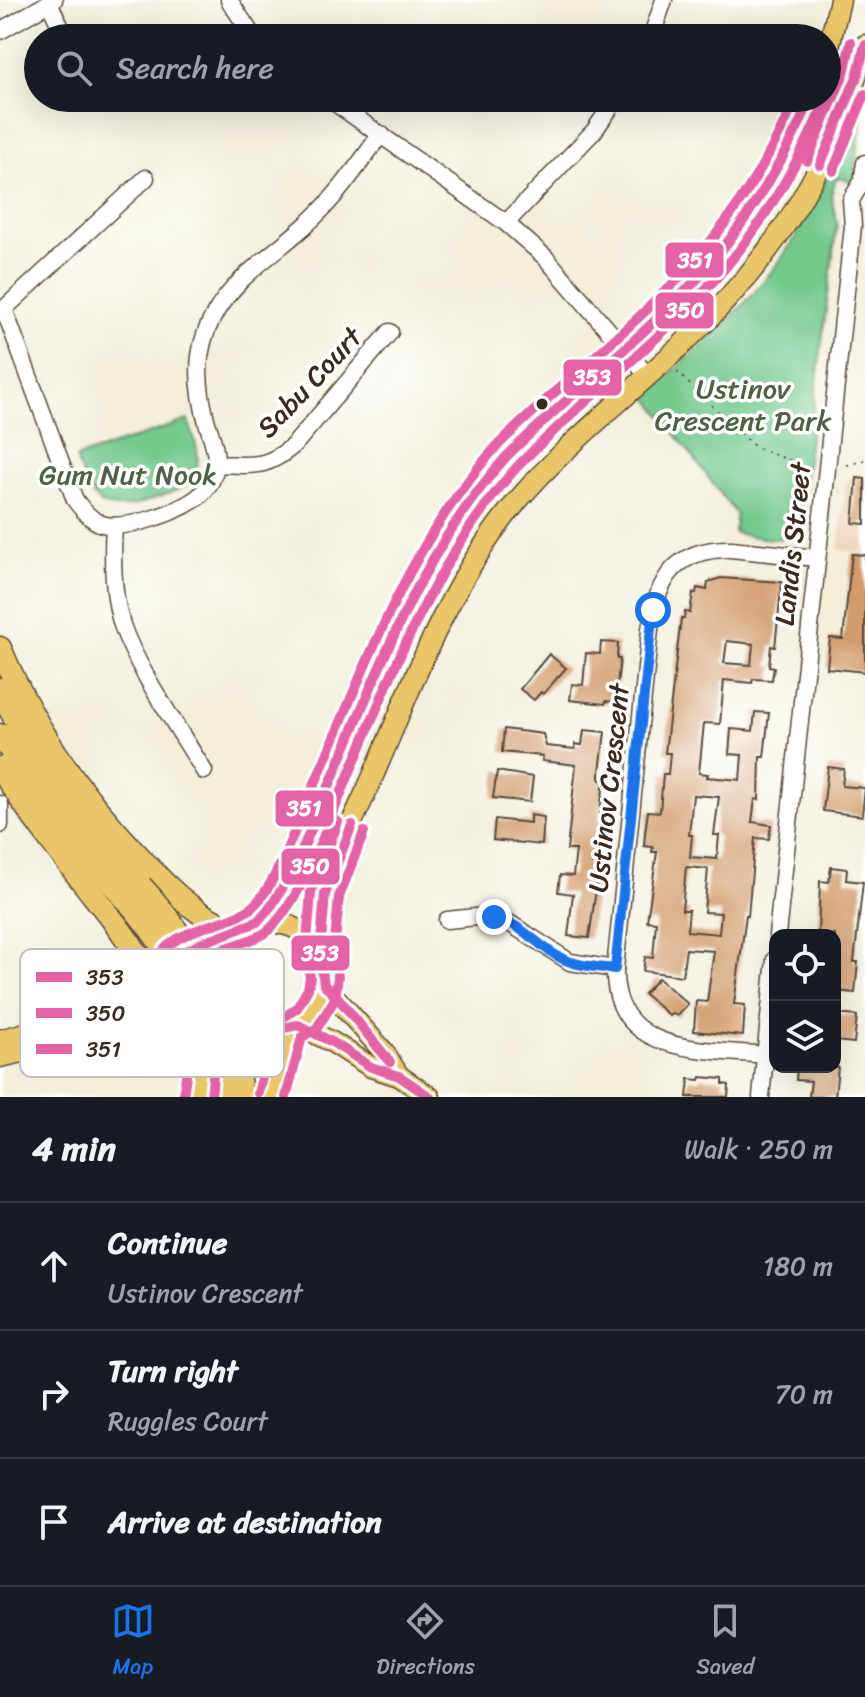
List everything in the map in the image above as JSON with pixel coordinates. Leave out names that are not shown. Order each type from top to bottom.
[{"type":"highway","points":[[0,648],[36,722],[77,786],[103,819],[154,873],[195,910],[234,930]]},
{"type":"highway","points":[[0,689],[23,733],[66,800],[134,892],[166,949]]},
{"type":"highway","points":[[0,735],[68,835],[175,930],[186,949]]},
{"type":"highway","points":[[0,768],[52,846],[135,949]]},
{"type":"highway","points":[[131,944],[131,949]]},
{"type":"highway","points":[[284,1057],[294,1027]]},
{"type":"highway","points":[[197,1097],[199,1077]]},
{"type":"highway","points":[[218,1077],[223,1097]]},
{"type":"highway","points":[[238,1077],[242,1097]]},
{"type":"highway","points":[[271,1097],[278,1077]]},
{"type":"main road","points":[[834,24],[840,0]]},
{"type":"main road","points":[[294,1027],[318,1003],[324,985],[320,954],[323,905],[331,876],[427,648],[481,548],[555,460],[728,298],[787,222],[829,147],[857,77],[865,45]]},
{"type":"main road","points":[[841,60],[848,63],[857,77]]},
{"type":"main road","points":[[259,922],[289,879],[392,637],[416,585],[447,534],[484,483],[534,431],[679,297],[716,255],[764,190],[805,112]]},
{"type":"main road","points":[[189,949],[259,922],[280,923],[299,930],[320,954]]},
{"type":"main road","points":[[324,985],[384,1052],[399,1076]]},
{"type":"main road","points":[[284,1028],[294,1027],[332,1042],[371,1067],[399,1076],[430,1097]]},
{"type":"main road","points":[[0,1040],[20,1035]]},
{"type":"main road","points":[[0,1057],[20,1053]]},
{"type":"street","points":[[229,0],[245,24]]},
{"type":"street","points":[[656,24],[664,0]]},
{"type":"street","points":[[0,31],[51,2],[60,24]]},
{"type":"street","points":[[349,112],[506,223],[545,257],[647,375]]},
{"type":"street","points":[[506,223],[594,131],[607,112]]},
{"type":"street","points":[[146,178],[2,311],[75,500],[86,514],[100,523],[114,526],[135,524],[195,500],[209,485],[216,464],[197,367],[203,339],[213,316],[227,295],[337,194],[381,134]]},
{"type":"street","name":"Landis Street","points":[[778,929],[816,558],[854,290],[859,236],[851,200],[862,182],[865,163]]},
{"type":"street","name":"Sabu Court","points":[[216,464],[251,465],[276,460],[294,445],[390,332]]},
{"type":"street","points":[[114,526],[114,582],[122,624],[137,657],[204,771]]},
{"type":"street","name":"Ustinov Crescent","points":[[765,1055],[669,1045],[650,1037],[626,1013],[618,995],[615,969],[650,629],[660,586],[676,566],[707,550],[731,549],[816,558]]},
{"type":"street","points":[[0,804],[0,825]]},
{"type":"street","points":[[447,920],[486,916],[503,919],[570,962],[615,969]]},
{"type":"street","points":[[761,1097],[771,1001]]},
{"type":"path","points":[[672,367],[755,447],[817,471]]},
{"type":"path","points":[[847,465],[865,460]]},
{"type":"shaded area","points":[[865,474],[865,552],[838,550],[846,482],[852,475]]},
{"type":"green space","name":"Ustinov Crescent Park","points":[[858,109],[862,110],[854,181],[836,178],[831,195],[837,224],[798,531],[776,539],[734,533],[736,514],[646,395],[736,312],[783,256],[815,203]]},
{"type":"green space","name":"Gum Nut Nook","points":[[188,420],[198,460],[189,484],[132,506],[108,506],[93,495],[76,458]]},
{"type":"building","points":[[857,478],[865,479],[865,524],[853,523]]},
{"type":"building","points":[[852,554],[865,555],[865,672],[827,668],[830,638],[843,639]]},
{"type":"building","points":[[721,578],[782,582],[775,647],[771,646],[769,666],[774,667],[772,680],[753,679],[752,683],[724,680],[720,724],[704,723],[699,773],[708,774],[707,777],[740,780],[742,755],[729,754],[731,729],[753,731],[755,712],[769,713],[764,757],[760,757],[759,800],[755,799],[752,822],[771,825],[769,839],[755,838],[748,916],[734,1004],[745,1005],[743,1036],[694,1031],[696,1001],[707,1002],[714,951],[686,949],[682,976],[643,971],[645,957],[653,958],[656,922],[647,921],[657,852],[652,852],[653,847],[644,846],[648,811],[660,812],[663,774],[668,774],[670,753],[665,753],[681,618],[684,619],[685,612],[690,613],[693,593],[697,588],[707,590],[708,582]],"holes":[[[727,641],[753,644],[751,665],[724,663]],[[693,795],[719,797],[714,835],[719,835],[717,859],[690,857],[692,835],[689,835]],[[686,867],[708,869],[704,912],[721,913],[719,934],[687,931],[689,910],[682,910]]]},
{"type":"building","points":[[601,642],[618,643],[617,659],[620,659],[615,702],[606,701],[605,704],[570,700],[572,684],[583,685],[586,653],[600,654]]},
{"type":"building","points":[[549,654],[566,668],[534,700],[520,689]]},
{"type":"building","points":[[504,729],[543,734],[546,746],[575,749],[575,744],[582,745],[584,730],[605,732],[600,771],[600,780],[604,781],[599,820],[603,821],[589,938],[568,936],[573,894],[558,892],[560,875],[573,876],[576,850],[567,850],[576,765],[542,761],[543,756],[502,752]]},
{"type":"building","points":[[828,767],[844,769],[842,786],[865,788],[862,816],[823,811]]},
{"type":"building","points":[[497,771],[533,777],[530,802],[493,798]]},
{"type":"building","points":[[530,815],[544,817],[542,845],[493,840],[495,819],[530,823]]},
{"type":"building","points":[[831,867],[847,869],[846,880],[863,882],[854,962],[858,962],[855,993],[841,992],[841,929],[818,929],[820,881],[829,882]]},
{"type":"building","points":[[658,978],[688,1004],[677,1016],[672,1013],[670,1016],[644,994]]},
{"type":"building","points":[[841,1015],[857,1016],[854,1043],[841,1042]]},
{"type":"building","points":[[797,1073],[837,1073],[835,1097],[809,1097],[811,1081],[796,1080]]},
{"type":"building","points":[[701,1077],[723,1079],[723,1084],[729,1085],[728,1097],[687,1097],[689,1079],[700,1080]]},
{"type":"transit line","name":"351","points":[[841,80],[851,42]]},
{"type":"transit line","name":"353","points":[[820,165],[857,77],[865,45]]},
{"type":"transit line","name":"350","points":[[833,171],[865,94]]},
{"type":"transit line","name":"351","points":[[166,949],[179,938],[247,911],[263,895],[282,861],[393,605],[449,507],[496,447],[642,314],[705,249],[749,188],[789,112]]},
{"type":"transit line","name":"353","points":[[191,949],[257,922],[272,905],[295,867],[405,613],[460,516],[506,457],[698,278],[732,237],[762,192],[804,112]]},
{"type":"transit line","name":"350","points":[[225,949],[265,933],[298,890],[314,860],[419,616],[440,576],[488,502],[517,467],[661,334],[743,246],[774,201],[820,112]]},
{"type":"transit line","name":"351","points":[[807,161],[828,112]]},
{"type":"transit line","name":"351","points":[[284,1017],[297,1008],[308,989],[310,977],[306,954],[311,892],[338,822]]},
{"type":"transit line","name":"353","points":[[352,825],[325,894],[320,954],[324,985],[390,1062]]},
{"type":"transit line","name":"350","points":[[286,1097],[302,1037],[317,1028],[335,999],[338,977],[334,953],[339,897],[364,832]]},
{"type":"transit line","name":"353","points":[[284,1028],[298,1025],[371,1067],[399,1076],[430,1097]]},
{"type":"transit line","name":"351","points":[[183,1096],[186,1077]]},
{"type":"transit line","name":"350","points":[[211,1097],[213,1077]]},
{"type":"transit line","name":"351","points":[[258,1093],[262,1077]]},
{"type":"route","points":[[494,917],[519,928],[552,953],[570,962],[615,969],[653,610]]}]
